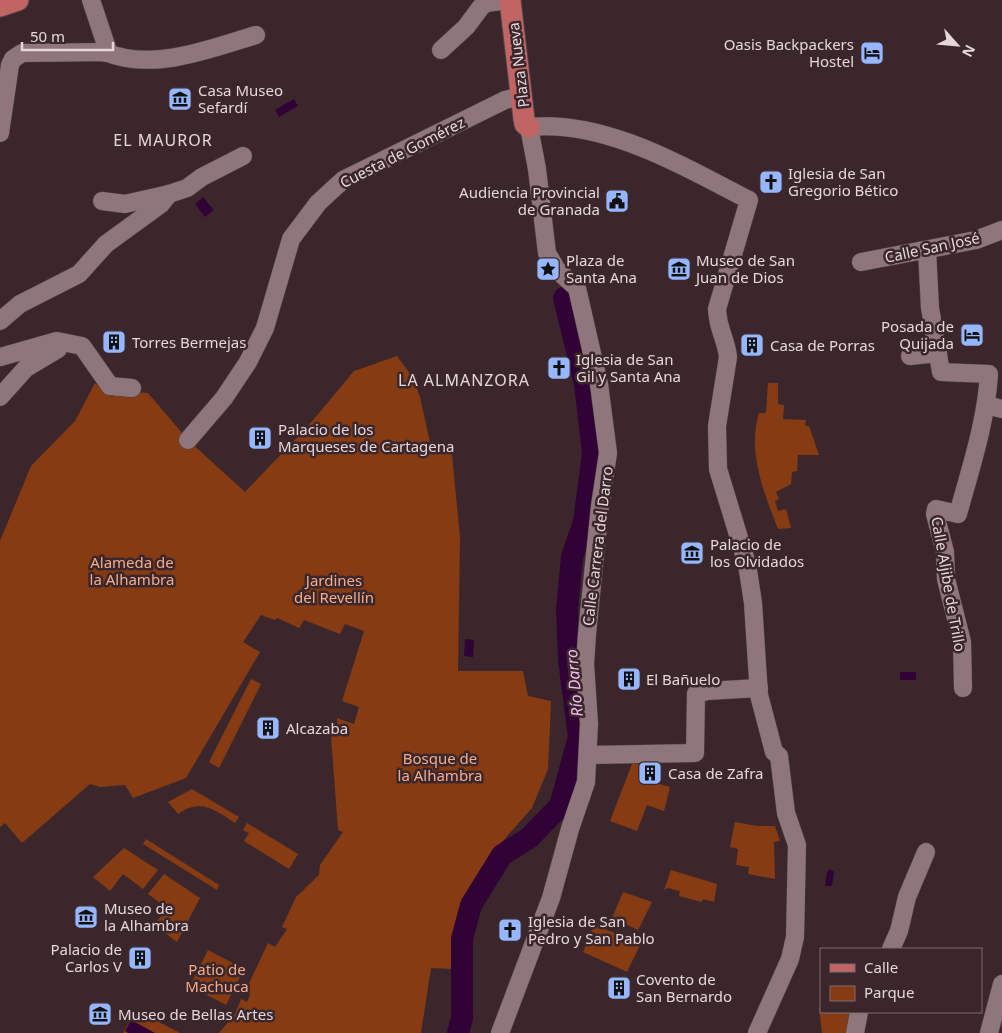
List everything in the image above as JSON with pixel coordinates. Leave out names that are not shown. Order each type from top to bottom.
[{"type":"main road","points":[[0,6],[18,0]]},
{"type":"main road","name":"Plaza Nueva","points":[[510,0],[525,124],[529,127],[532,122],[518,0]]},
{"type":"street","points":[[91,0],[107,48],[106,53]]},
{"type":"street","points":[[441,50],[466,27],[478,3],[510,0]]},
{"type":"street","points":[[0,133],[10,65],[17,54],[28,52],[106,53],[115,57],[160,59],[208,49],[256,34]]},
{"type":"street","name":"Cuesta de Gomérez","points":[[188,440],[224,398],[251,356],[265,328],[291,239],[318,203],[344,180],[505,100],[522,96]]},
{"type":"street","points":[[529,127],[545,126],[609,137],[684,166],[749,200],[717,310],[718,326],[727,347],[728,357],[716,440],[718,469],[741,541],[751,585],[759,688],[774,752],[779,756],[786,813],[796,839],[798,868],[795,937],[790,959],[757,1033]]},
{"type":"street","name":"Plaza Nueva","points":[[529,127],[537,169],[547,253],[552,263],[577,288]]},
{"type":"street","points":[[102,201],[125,204],[187,188],[202,177],[243,156]]},
{"type":"street","points":[[0,321],[20,304],[79,274],[106,244],[161,204],[168,194]]},
{"type":"street","name":"Calle San José","points":[[862,262],[976,240],[1002,230]]},
{"type":"street","points":[[927,250],[930,308],[941,372],[989,374],[994,407]]},
{"type":"street","name":"Calle Carrera del Darro","points":[[500,1033],[551,898],[570,829],[586,782],[589,755],[585,664],[600,506],[608,453],[599,384],[577,288]]},
{"type":"street","points":[[0,357],[57,341],[66,342],[82,346],[110,386],[132,388]]},
{"type":"street","points":[[0,397],[26,368],[66,342]]},
{"type":"street","points":[[910,356],[938,353]]},
{"type":"street","name":"Calle Aljibe de Trillo","points":[[963,688],[962,642],[946,579],[945,552],[935,514],[936,509],[958,514],[994,407]]},
{"type":"street","points":[[589,755],[695,753],[694,697],[699,692],[759,688]]},
{"type":"street","points":[[890,948],[899,931],[907,897],[926,852]]},
{"type":"street","points":[[988,1033],[1002,984]]},
{"type":"street","points":[[855,1033],[859,1013]]},
{"type":"green space","points":[[397,356],[413,378],[420,397],[431,447],[451,445],[460,537],[458,671],[523,671],[528,696],[551,701],[548,769],[532,808],[493,852],[462,903],[452,969],[431,968],[421,1033],[219,1033],[235,1014],[241,999],[247,1002],[250,995],[245,992],[268,943],[275,947],[287,929],[282,927],[296,897],[319,875],[320,865],[343,832],[338,830],[331,736],[337,734],[337,718],[354,724],[359,707],[342,701],[364,631],[345,624],[340,634],[304,620],[299,628],[277,618],[275,620],[261,615],[243,642],[260,652],[186,778],[133,798],[125,785],[100,787],[90,784],[22,843],[5,823],[0,827],[0,541],[31,466],[75,421],[95,383],[112,397],[121,391],[148,393],[188,440],[245,492],[309,425],[354,371]]},
{"type":"green space","points":[[768,383],[778,383],[778,404],[784,405],[783,419],[806,420],[805,426],[809,426],[819,455],[798,455],[797,471],[792,472],[791,484],[776,492],[779,499],[775,501],[778,511],[786,509],[791,528],[778,529],[767,501],[756,457],[756,428],[759,413],[766,413]]},
{"type":"green space","points":[[251,679],[261,684],[219,768],[209,762]]},
{"type":"green space","points":[[632,764],[643,764],[641,779],[670,787],[664,811],[647,805],[637,831],[610,821]]},
{"type":"green space","points":[[192,789],[239,817],[235,823],[214,810],[201,806],[186,809],[178,814],[168,802]]},
{"type":"green space","points":[[735,822],[757,826],[775,826],[780,841],[774,842],[775,879],[748,874],[749,867],[736,865],[738,849],[730,847]]},
{"type":"green space","points":[[247,823],[298,854],[289,869],[244,841],[249,833],[243,830]]},
{"type":"green space","points":[[146,839],[219,885],[217,890],[143,844]]},
{"type":"green space","points":[[124,848],[158,870],[143,889],[123,874],[110,891],[93,877]]},
{"type":"green space","points":[[671,870],[717,884],[714,902],[703,899],[702,902],[679,896],[680,891],[668,888],[664,890]]},
{"type":"green space","points":[[164,874],[200,898],[177,942],[154,925],[167,908],[148,894]]},
{"type":"green space","points":[[623,892],[652,902],[638,930],[612,918]]},
{"type":"green space","points":[[594,925],[641,943],[627,972],[583,952]]},
{"type":"green space","name":"Patio de Machuca","points":[[208,950],[244,969],[226,1005],[190,986]]},
{"type":"green space","points":[[819,1006],[820,1013],[855,1013],[852,1033],[822,1033]]},
{"type":"green space","points":[[136,1010],[180,1033],[123,1033]]},
{"type":"shaded area","points":[[294,99],[298,106],[279,117],[275,110]]},
{"type":"shaded area","points":[[203,197],[214,210],[205,217],[195,204]]},
{"type":"shaded area","points":[[465,639],[474,640],[473,657],[464,656]]},
{"type":"shaded area","points":[[900,672],[916,672],[916,680],[900,680]]},
{"type":"shaded area","points":[[830,869],[834,872],[832,886],[825,886],[827,872]]},
{"type":"shaded area","points":[[131,1020],[155,1033],[128,1033],[125,1031]]},
{"type":"waterway","name":"Río Darro","points":[[458,1033],[462,1018],[462,939],[471,905],[502,855],[529,838],[560,806],[579,737],[569,660],[567,609],[572,557],[584,522],[593,453],[585,384],[564,298]]},
{"type":"place","name":"Oasis Backpackers Hostel","points":[[872,53]]},
{"type":"place","name":"Casa Museo Sefardí","points":[[180,99]]},
{"type":"place","name":"Iglesia de San Gregorio Bético","points":[[771,182]]},
{"type":"place","name":"Audiencia Provincial de Granada","points":[[617,201]]},
{"type":"place","name":"Plaza de Santa Ana","points":[[548,269]]},
{"type":"place","name":"Museo de San Juan de Dios","points":[[679,269]]},
{"type":"place","name":"Posada de Quijada","points":[[972,335]]},
{"type":"place","name":"Torres Bermejas","points":[[114,342]]},
{"type":"place","name":"Casa de Porras","points":[[752,345]]},
{"type":"place","name":"Iglesia de San Gil y Santa Ana","points":[[559,368]]},
{"type":"place","name":"Palacio de los Marqueses de Cartagena","points":[[260,438]]},
{"type":"place","name":"Palacio de los Olvidados","points":[[692,553]]},
{"type":"place","name":"El Bañuelo","points":[[629,679]]},
{"type":"place","name":"Alcazaba","points":[[268,728]]},
{"type":"place","name":"Casa de Zafra","points":[[650,773]]},
{"type":"place","name":"Museo de la Alhambra","points":[[86,917]]},
{"type":"place","name":"Iglesia de San Pedro y San Pablo","points":[[510,930]]},
{"type":"place","name":"Palacio de Carlos V","points":[[140,958]]},
{"type":"place","name":"Covento de San Bernardo","points":[[619,988]]},
{"type":"place","name":"Museo de Bellas Artes","points":[[100,1014]]},
{"type":"district","name":"EL MAUROR","points":[[163,140]]},
{"type":"district","name":"LA ALMANZORA","points":[[464,380]]},
{"type":"park label","name":"Alameda de la Alhambra","points":[[132,570]]},
{"type":"park label","name":"Jardines del Revellín","points":[[334,588]]},
{"type":"park label","name":"Bosque de la Alhambra","points":[[440,766]]}]
